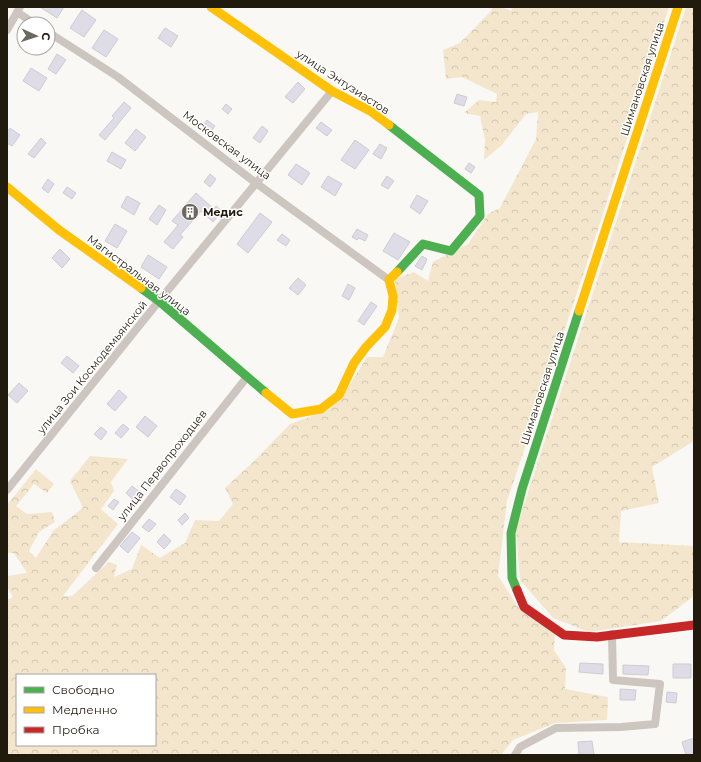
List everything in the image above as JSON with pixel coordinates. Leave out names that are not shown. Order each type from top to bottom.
[{"type":"street","name":"улица Энтузиастов","points":[[211,7],[332,91],[370,111],[479,195],[480,216],[451,251],[423,244],[389,280]]},
{"type":"street","name":"Шимановская улица","points":[[678,7],[522,489],[511,533],[512,578],[524,607],[564,635],[597,637],[694,625]]},
{"type":"street","points":[[7,30],[18,10]]},
{"type":"street","name":"Московская улица","points":[[56,37],[118,77],[256,183],[389,280]]},
{"type":"street","name":"улица Зои Космодемьянской","points":[[7,490],[159,301],[332,91]]},
{"type":"street","name":"Магистральная улица","points":[[7,187],[59,230],[159,301],[247,378],[292,414],[321,409],[339,395],[354,363],[385,326],[392,310],[393,296],[389,280]]},
{"type":"street","name":"улица Первопроходцев","points":[[96,568],[247,378]]},
{"type":"street","points":[[515,755],[520,748],[556,728],[621,727],[655,724],[660,684],[613,680],[612,634]]},
{"type":"green space","points":[[493,7],[501,7],[511,11],[513,7],[669,7],[591,251],[507,501],[498,576],[520,610],[555,633],[554,650],[566,668],[565,689],[608,697],[607,720],[555,723],[513,740],[501,755],[7,755],[7,600],[13,597],[7,587],[7,576],[27,573],[14,553],[7,553],[7,505],[36,469],[54,484],[47,493],[34,484],[16,506],[27,514],[52,512],[55,522],[39,532],[29,551],[36,558],[53,531],[83,508],[70,481],[90,456],[128,459],[111,482],[114,491],[101,509],[118,524],[63,596],[72,596],[109,562],[117,565],[114,577],[132,569],[141,545],[160,558],[185,543],[195,520],[219,521],[233,504],[225,488],[290,424],[329,410],[344,394],[367,357],[383,357],[399,318],[395,279],[414,272],[428,281],[433,262],[468,244],[489,213],[500,208],[536,139],[538,112],[526,114],[501,146],[484,160],[485,140],[480,116],[464,113],[479,100],[496,102],[497,94],[462,77],[446,79],[443,50],[460,43],[491,11]]},
{"type":"green space","points":[[686,7],[694,7],[694,441],[652,467],[659,503],[621,511],[619,542],[694,546],[694,596],[661,621],[589,632],[553,618],[520,580],[516,529]]},
{"type":"building","points":[[40,7],[64,7],[57,18]]},
{"type":"building","points":[[82,10],[96,20],[84,37],[70,28]]},
{"type":"building","points":[[165,28],[178,36],[171,47],[158,38]]},
{"type":"building","points":[[104,30],[118,39],[106,57],[92,48]]},
{"type":"building","points":[[57,54],[66,60],[56,74],[48,69]]},
{"type":"building","points":[[31,68],[47,78],[39,91],[23,81]]},
{"type":"building","points":[[298,82],[305,89],[293,103],[285,97]]},
{"type":"building","points":[[457,94],[467,97],[464,106],[454,103]]},
{"type":"building","points":[[124,102],[131,108],[105,140],[99,135],[114,118],[112,116]]},
{"type":"building","points":[[226,104],[232,109],[228,114],[222,109]]},
{"type":"building","points":[[207,120],[215,126],[209,134],[201,128]]},
{"type":"building","points":[[321,122],[332,130],[327,136],[316,128]]},
{"type":"building","points":[[262,126],[268,131],[260,143],[253,138]]},
{"type":"building","points":[[10,128],[20,135],[12,146],[7,143],[7,132]]},
{"type":"building","points":[[136,129],[146,137],[135,151],[125,143]]},
{"type":"building","points":[[41,138],[46,143],[34,158],[28,154]]},
{"type":"building","points":[[355,140],[369,150],[355,169],[341,160]]},
{"type":"building","points":[[380,144],[387,148],[381,159],[373,154]]},
{"type":"building","points":[[112,152],[126,160],[121,169],[107,161]]},
{"type":"building","points":[[469,163],[475,167],[471,173],[465,169]]},
{"type":"building","points":[[296,164],[310,173],[302,185],[288,175]]},
{"type":"building","points":[[210,174],[216,179],[210,187],[204,182]]},
{"type":"building","points":[[328,176],[342,184],[335,196],[321,187]]},
{"type":"building","points":[[387,176],[394,181],[388,189],[381,185]]},
{"type":"building","points":[[48,179],[54,184],[48,193],[42,188]]},
{"type":"building","points":[[67,187],[76,193],[72,199],[63,193]]},
{"type":"building","points":[[196,193],[214,209],[216,206],[222,211],[213,222],[201,211],[180,235],[183,237],[173,249],[164,242],[178,225],[172,221]]},
{"type":"building","points":[[417,195],[428,201],[420,214],[410,207]]},
{"type":"building","points":[[127,196],[140,203],[134,215],[121,207]]},
{"type":"building","points":[[159,205],[166,210],[157,225],[149,219]]},
{"type":"building","points":[[260,213],[272,222],[248,253],[237,244]]},
{"type":"building","points":[[115,224],[127,231],[117,248],[105,241]]},
{"type":"building","points":[[357,229],[368,235],[365,241],[359,238],[357,240],[352,237]]},
{"type":"building","points":[[394,233],[410,242],[398,260],[383,251]]},
{"type":"building","points":[[282,234],[290,240],[286,246],[277,240]]},
{"type":"building","points":[[60,249],[70,259],[62,268],[52,258]]},
{"type":"building","points":[[148,255],[167,267],[159,279],[141,267]]},
{"type":"building","points":[[422,256],[427,259],[422,270],[415,266]]},
{"type":"building","points":[[298,278],[306,285],[298,295],[289,288]]},
{"type":"building","points":[[348,284],[355,288],[349,300],[342,296]]},
{"type":"building","points":[[371,302],[377,306],[364,325],[358,321]]},
{"type":"building","points":[[67,356],[79,366],[73,373],[61,363]]},
{"type":"building","points":[[19,383],[28,391],[17,403],[8,395]]},
{"type":"building","points":[[119,390],[127,397],[115,411],[107,404]]},
{"type":"building","points":[[145,416],[157,426],[148,437],[136,427]]},
{"type":"building","points":[[123,424],[129,429],[121,438],[115,433]]},
{"type":"building","points":[[101,427],[107,432],[101,440],[94,434]]},
{"type":"building","points":[[132,486],[141,493],[135,501],[126,493]]},
{"type":"building","points":[[176,489],[186,496],[180,505],[170,497]]},
{"type":"building","points":[[114,499],[119,502],[113,510],[108,506]]},
{"type":"building","points":[[185,513],[189,518],[182,525],[178,520]]},
{"type":"building","points":[[149,519],[156,524],[149,532],[142,527]]},
{"type":"building","points":[[132,532],[140,538],[128,553],[120,546]]},
{"type":"building","points":[[164,534],[171,541],[164,549],[157,542]]},
{"type":"building","points":[[580,663],[603,664],[603,674],[579,672]]},
{"type":"building","points":[[673,664],[691,664],[691,678],[673,678]]},
{"type":"building","points":[[623,665],[649,666],[648,675],[623,674]]},
{"type":"building","points":[[620,689],[636,690],[635,700],[620,700]]},
{"type":"building","points":[[667,692],[677,693],[676,703],[666,702]]},
{"type":"building","points":[[694,738],[694,755],[686,755],[682,742]]},
{"type":"building","points":[[592,741],[594,755],[579,755],[578,742]]},
{"type":"traffic: fast","points":[[389,125],[479,195],[480,216],[451,251],[423,244],[397,272]]},
{"type":"traffic: fast","points":[[141,288],[159,301],[266,393]]},
{"type":"traffic: fast","points":[[517,590],[512,578],[511,533],[522,489],[579,311]]},
{"type":"traffic: slow","points":[[211,7],[332,91],[370,111],[389,125]]},
{"type":"traffic: slow","points":[[579,311],[678,7]]},
{"type":"traffic: slow","points":[[7,187],[59,230],[141,288]]},
{"type":"traffic: slow","points":[[266,393],[292,414],[321,409],[339,395],[354,363],[366,347],[385,327],[392,310],[393,296],[389,280],[397,272]]},
{"type":"traffic: jam","points":[[517,590],[524,607],[564,635],[597,637],[694,625]]},
{"type":"place","name":"Медис","points":[[190,212]]}]
